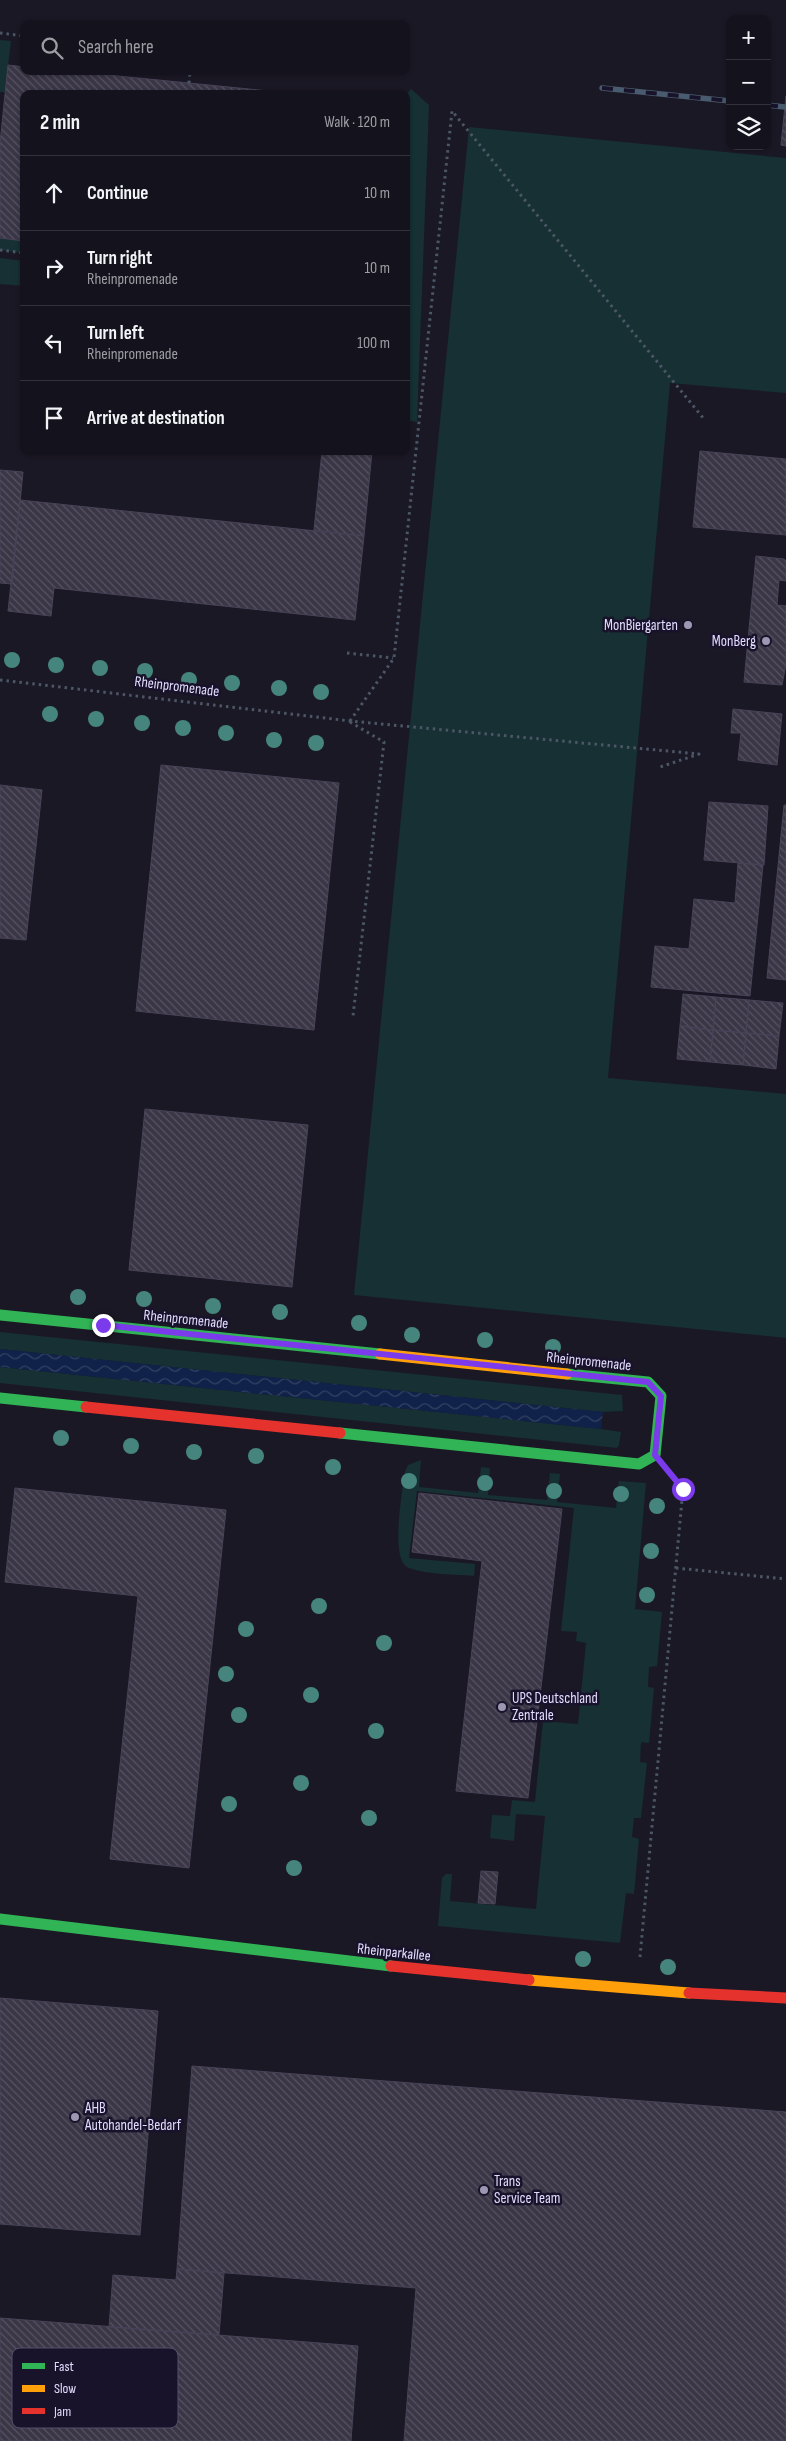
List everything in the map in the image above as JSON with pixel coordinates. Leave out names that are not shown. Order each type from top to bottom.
[{"type":"street","name":"Rheinpromenade","points":[[0,1315],[648,1382],[661,1396],[655,1455]]},
{"type":"street","points":[[0,1398],[639,1464],[655,1455]]},
{"type":"street","name":"Rheinparkallee","points":[[0,1919],[413,1969],[637,1990],[786,1998]]},
{"type":"path","points":[[0,33],[20,36]]},
{"type":"path","points":[[189,83],[190,75]]},
{"type":"path","points":[[353,1016],[384,742],[350,721],[394,658],[452,112],[704,419]]},
{"type":"path","points":[[0,250],[20,252]]},
{"type":"path","points":[[347,653],[394,658]]},
{"type":"path","name":"Rheinpromenade","points":[[0,680],[350,721],[699,754],[657,768]]},
{"type":"path","points":[[637,1990],[683,1489],[655,1455]]},
{"type":"path","points":[[676,1568],[786,1579]]},
{"type":"green space","points":[[0,40],[11,41],[5,92],[0,92]]},
{"type":"green space","points":[[411,89],[429,105],[417,422],[410,421]]},
{"type":"green space","points":[[469,127],[786,158],[786,393],[670,383],[608,1078],[786,1094],[786,1338],[354,1295]]},
{"type":"green space","points":[[0,238],[20,240],[20,252],[0,250]]},
{"type":"green space","points":[[0,258],[20,260],[20,286],[0,284]]},
{"type":"green space","points":[[0,1332],[622,1395],[623,1411],[603,1412],[0,1349]]},
{"type":"green space","points":[[0,1367],[621,1432],[617,1448],[0,1383]]},
{"type":"green space","points":[[421,1460],[419,1487],[478,1493],[481,1467],[490,1468],[488,1495],[547,1500],[550,1473],[560,1474],[557,1502],[616,1508],[619,1481],[646,1483],[635,1609],[662,1612],[657,1666],[649,1667],[648,1687],[654,1688],[649,1743],[641,1742],[640,1762],[647,1763],[641,1818],[634,1818],[632,1837],[639,1839],[634,1894],[626,1893],[620,1943],[438,1926],[442,1878],[446,1874],[452,1874],[450,1901],[536,1909],[545,1816],[516,1814],[514,1841],[490,1838],[492,1815],[510,1816],[512,1800],[535,1802],[543,1721],[578,1724],[586,1643],[576,1641],[577,1632],[561,1631],[574,1508],[417,1491],[409,1558],[475,1564],[474,1576],[425,1572],[409,1568],[403,1563],[398,1540],[404,1474],[408,1465]]},
{"type":"water","points":[[0,1349],[603,1412],[601,1429],[0,1367]]},
{"type":"building","points":[[8,65],[20,66],[20,75],[108,75],[259,90],[20,90],[20,240],[0,238],[0,143]]},
{"type":"building","points":[[786,96],[786,146],[781,145]]},
{"type":"building","points":[[700,451],[786,459],[786,535],[693,527]]},
{"type":"building","points":[[322,455],[372,455],[364,536],[314,530]]},
{"type":"building","points":[[0,470],[23,472],[12,584],[0,583]]},
{"type":"building","points":[[20,500],[364,536],[355,620],[54,588],[51,616],[8,611]]},
{"type":"building","points":[[756,556],[784,559],[786,561],[786,581],[779,580],[777,605],[786,606],[786,664],[782,685],[744,682]]},
{"type":"building","points":[[733,709],[782,714],[777,765],[738,760],[741,733],[731,733]]},
{"type":"building","points":[[161,765],[339,783],[314,1030],[136,1011]]},
{"type":"building","points":[[0,785],[42,790],[26,940],[0,938]]},
{"type":"building","points":[[709,802],[768,806],[764,865],[704,860]]},
{"type":"building","points":[[784,805],[786,805],[786,980],[767,978]]},
{"type":"building","points":[[738,863],[763,865],[750,996],[651,987],[655,946],[689,949],[694,899],[735,903]]},
{"type":"building","points":[[683,994],[716,997],[713,1030],[680,1026]]},
{"type":"building","points":[[716,997],[749,1000],[746,1033],[713,1030]]},
{"type":"building","points":[[749,1000],[783,1003],[779,1036],[746,1033]]},
{"type":"building","points":[[680,1026],[713,1030],[710,1062],[677,1059]]},
{"type":"building","points":[[713,1030],[746,1033],[743,1065],[710,1062]]},
{"type":"building","points":[[746,1033],[779,1036],[776,1069],[743,1065]]},
{"type":"building","points":[[145,1109],[308,1125],[292,1287],[129,1270]]},
{"type":"building","points":[[15,1488],[226,1510],[189,1868],[110,1859],[138,1596],[5,1582]]},
{"type":"building","name":"UPS Deutschland Zentrale","points":[[419,1493],[562,1509],[528,1798],[456,1791],[482,1561],[412,1552]]},
{"type":"building","points":[[481,1871],[498,1872],[495,1904],[478,1903]]},
{"type":"building","name":"AHB Autohandel-Bedarf","points":[[0,1998],[158,2011],[140,2235],[0,2224]]},
{"type":"building","name":"Trans Service Team","points":[[192,2066],[786,2112],[786,2441],[404,2441],[416,2288],[177,2269]]},
{"type":"building","points":[[177,2269],[224,2273],[219,2335],[109,2327],[113,2275],[176,2280]]},
{"type":"building","points":[[0,2318],[358,2346],[351,2441],[0,2441]]},
{"type":"railway","points":[[602,88],[726,101]]},
{"type":"railway","points":[[771,105],[785,107]]},
{"type":"traffic: fast","points":[[0,1315],[380,1354]]},
{"type":"traffic: fast","points":[[340,1433],[639,1464],[655,1455],[661,1396],[648,1382],[567,1374]]},
{"type":"traffic: fast","points":[[0,1398],[86,1407]]},
{"type":"traffic: fast","points":[[0,1919],[391,1966]]},
{"type":"traffic: slow","points":[[380,1354],[567,1374]]},
{"type":"traffic: slow","points":[[529,1980],[689,1993]]},
{"type":"traffic: jam","points":[[86,1407],[340,1433]]},
{"type":"traffic: jam","points":[[391,1966],[529,1980]]},
{"type":"traffic: jam","points":[[689,1993],[786,1998]]},
{"type":"place","name":"MonBiergarten","points":[[688,625]]},
{"type":"place","name":"MonBerg","points":[[766,641]]},
{"type":"place","name":"UPS Deutschland Zentrale","points":[[502,1707]]},
{"type":"place","name":"AHB Autohandel-Bedarf","points":[[75,2117]]},
{"type":"place","name":"Trans Service Team","points":[[484,2190]]},
{"type":"route","points":[[103,1325],[648,1382],[661,1396],[655,1455],[683,1489]]}]
